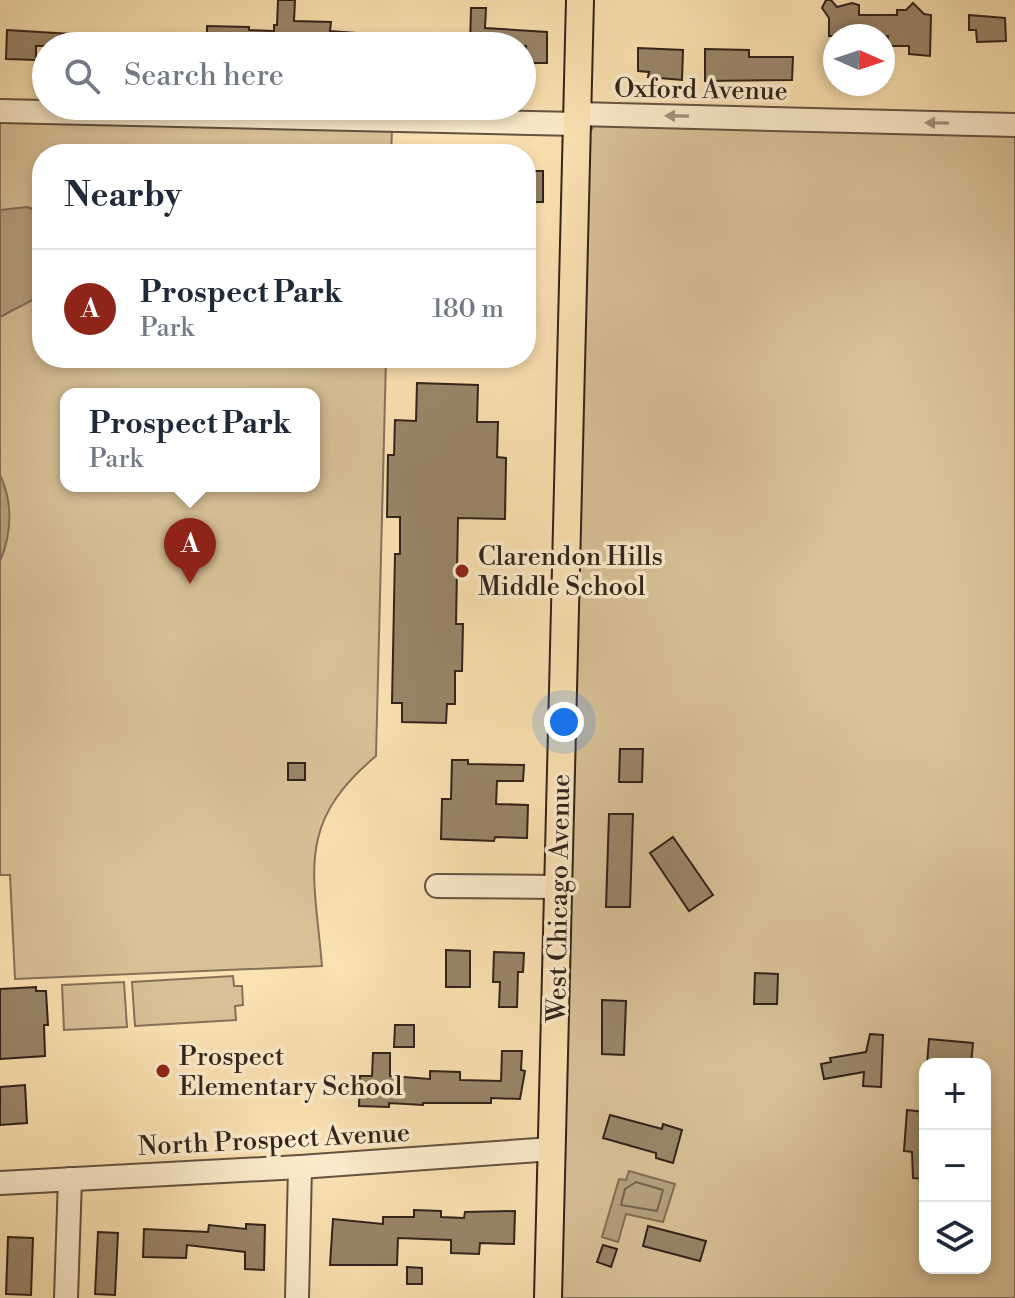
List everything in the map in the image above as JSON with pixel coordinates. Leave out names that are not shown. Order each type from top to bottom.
[{"type":"main road","name":"West Chicago Avenue","points":[[548,1298],[580,0]]},
{"type":"street","name":"Oxford Avenue","points":[[0,111],[32,111]]},
{"type":"street","name":"Oxford Avenue","points":[[536,118],[1015,125]]},
{"type":"street","points":[[437,886],[558,887]]},
{"type":"street","name":"North Prospect Avenue","points":[[0,1183],[300,1167],[552,1149]]},
{"type":"street","points":[[297,1298],[300,1167]]},
{"type":"street","points":[[66,1298],[70,1179]]},
{"type":"shaded area","points":[[0,122],[392,130],[391,144],[32,144],[32,368],[386,368],[376,756],[332,804],[321,827],[314,876],[322,966],[15,979],[10,875],[0,875]]},
{"type":"shaded area","points":[[594,125],[1015,132],[1015,1298],[557,1298],[589,134]]},
{"type":"shaded area","points":[[233,976],[234,986],[242,986],[243,1005],[235,1006],[236,1020],[135,1026],[132,982]]},
{"type":"shaded area","points":[[124,982],[127,1027],[64,1030],[62,985]]},
{"type":"water","points":[[32,209],[32,300],[0,317],[0,210]]},
{"type":"water","points":[[0,475],[7,496],[9,518],[7,540],[0,561]]},
{"type":"water","points":[[629,1171],[675,1184],[663,1222],[626,1214],[618,1242],[602,1237],[619,1179],[626,1180]]},
{"type":"building","points":[[278,0],[295,0],[294,21],[331,22],[330,31],[343,32],[207,32],[207,26],[274,31],[274,25],[277,25]]},
{"type":"building","points":[[826,0],[831,0],[837,7],[852,3],[859,5],[859,15],[897,15],[897,10],[906,10],[913,3],[924,14],[931,15],[930,56],[909,54],[909,46],[895,46],[895,24],[829,24],[829,18],[822,8]]},
{"type":"building","points":[[471,8],[486,8],[485,28],[547,32],[547,63],[536,63],[536,32],[470,32]]},
{"type":"building","points":[[969,15],[1005,18],[1006,41],[977,42],[976,30],[969,30]]},
{"type":"building","points":[[7,30],[40,32],[32,32],[32,60],[6,59]]},
{"type":"building","points":[[638,48],[683,50],[682,80],[648,77],[649,72],[638,71]]},
{"type":"building","points":[[705,49],[749,50],[749,57],[793,57],[792,80],[705,81]]},
{"type":"building","points":[[536,171],[543,171],[543,202],[536,202]]},
{"type":"building","points":[[417,383],[478,385],[477,422],[498,422],[497,457],[506,458],[505,519],[458,518],[456,624],[463,624],[462,671],[455,671],[455,704],[447,704],[446,723],[402,722],[402,703],[392,703],[395,554],[400,554],[400,517],[387,517],[388,455],[394,455],[395,420],[416,421]]},
{"type":"building","points":[[620,749],[643,749],[642,782],[619,782]]},
{"type":"building","points":[[452,760],[468,760],[468,764],[524,765],[523,781],[497,781],[496,804],[528,805],[527,838],[495,837],[494,841],[441,839],[442,799],[451,799]]},
{"type":"building","points":[[288,763],[305,763],[305,780],[288,780]]},
{"type":"building","points":[[609,814],[633,814],[630,907],[606,907]]},
{"type":"building","points":[[673,837],[713,895],[689,911],[650,853]]},
{"type":"building","points":[[446,950],[470,951],[470,987],[446,987]]},
{"type":"building","points":[[494,952],[524,953],[523,972],[518,972],[517,1007],[499,1007],[500,982],[493,982]]},
{"type":"building","points":[[755,973],[778,974],[777,1004],[754,1004]]},
{"type":"building","points":[[36,987],[36,991],[46,991],[48,1025],[44,1025],[45,1056],[0,1059],[0,989]]},
{"type":"building","points":[[602,1000],[626,1001],[624,1055],[602,1054]]},
{"type":"building","points":[[395,1025],[414,1025],[414,1047],[394,1047]]},
{"type":"building","points":[[870,1034],[883,1035],[881,1087],[863,1086],[864,1072],[824,1079],[821,1064],[831,1062],[830,1058],[866,1052]]},
{"type":"building","points":[[929,1039],[973,1043],[972,1058],[927,1058]]},
{"type":"building","points":[[502,1051],[522,1051],[521,1070],[525,1071],[520,1099],[491,1098],[491,1103],[359,1106],[360,1076],[372,1076],[373,1053],[390,1053],[390,1076],[430,1079],[430,1071],[460,1072],[460,1080],[501,1081]]},
{"type":"building","points":[[25,1085],[27,1123],[0,1125],[0,1087]]},
{"type":"building","points":[[907,1110],[919,1111],[919,1178],[913,1178],[912,1152],[904,1151]]},
{"type":"building","points":[[610,1115],[662,1129],[663,1124],[682,1130],[673,1163],[656,1158],[656,1153],[603,1138]]},
{"type":"building","points":[[414,1210],[441,1211],[441,1217],[464,1218],[465,1212],[515,1211],[514,1244],[480,1243],[479,1254],[451,1253],[451,1240],[398,1238],[397,1265],[330,1265],[333,1219],[383,1224],[383,1217],[414,1217]]},
{"type":"building","points":[[246,1224],[265,1225],[264,1270],[245,1269],[245,1252],[187,1245],[186,1258],[143,1257],[144,1229],[208,1232],[209,1225],[246,1229]]},
{"type":"building","points":[[648,1226],[706,1241],[700,1261],[643,1246]]},
{"type":"building","points":[[98,1232],[118,1233],[115,1295],[95,1294]]},
{"type":"building","points":[[8,1237],[33,1238],[31,1295],[6,1294]]},
{"type":"building","points":[[603,1245],[617,1249],[611,1267],[597,1262]]},
{"type":"building","points":[[407,1267],[422,1268],[422,1284],[407,1284]]},
{"type":"place","name":"Clarendon Hills Middle School","points":[[462,571]]},
{"type":"place","name":"Prospect Park","points":[[190,584]]},
{"type":"place","name":"Prospect Elementary School","points":[[163,1071]]}]
